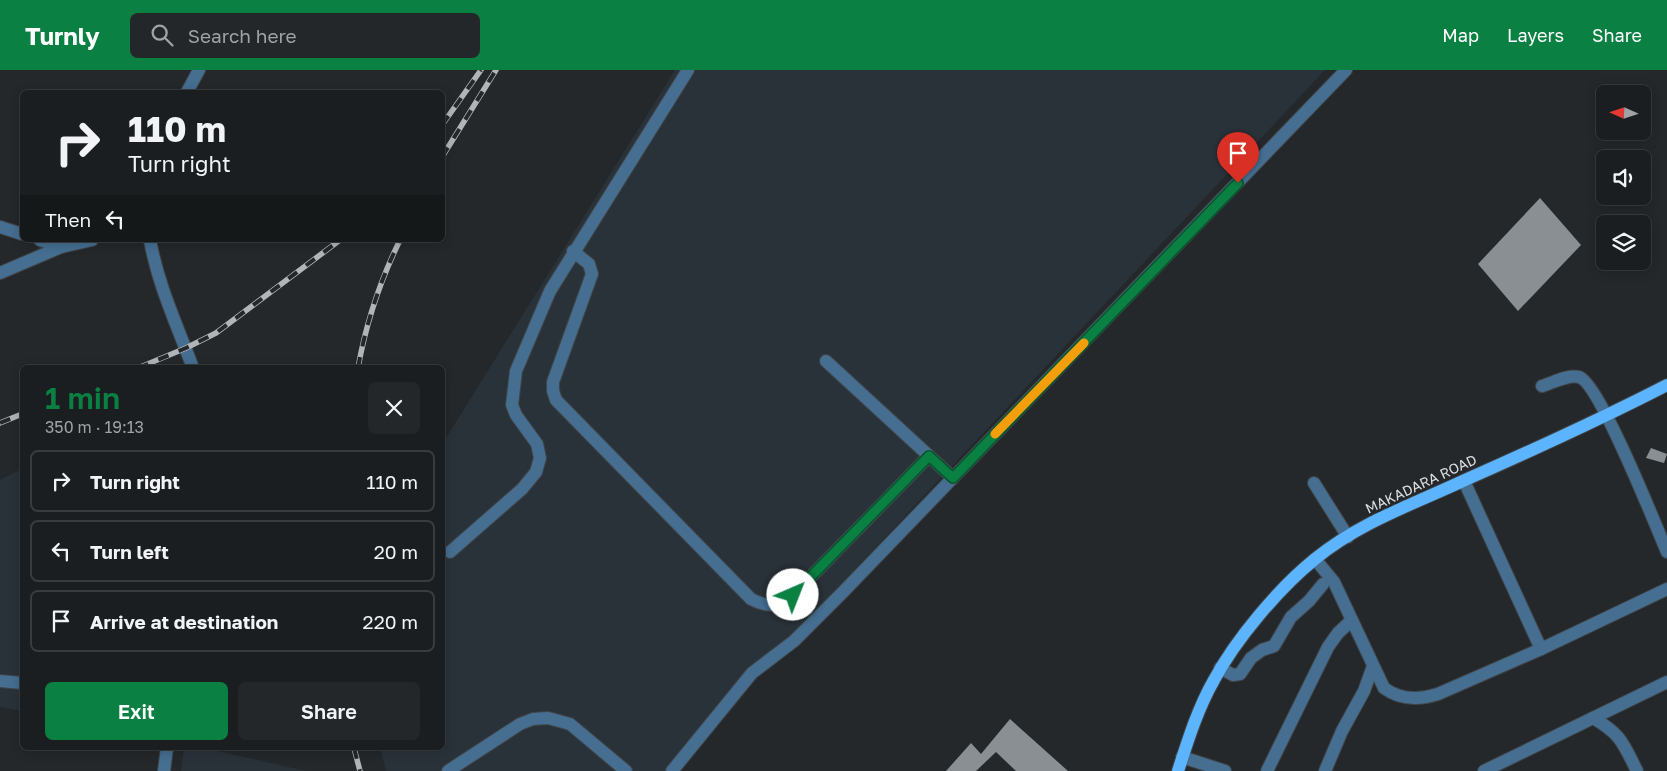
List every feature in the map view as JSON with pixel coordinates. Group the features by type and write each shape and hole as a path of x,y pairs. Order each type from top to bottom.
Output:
{"main road":[{"name":"MAKADARA ROAD","path":"1178,771 1204,700 1220,668 1274,599 1315,559 1370,523 1407,504 1464,481 1607,416 1667,385"}],"street":[{"path":"188,90 199,70"},
{"path":"450,552 522,489 536,472 540,458 537,444 516,415 512,405 516,371 550,291 573,251 688,70"},
{"path":"672,771 752,674 810,625 1346,70"},
{"path":"0,227 20,233"},
{"path":"46,242 61,247"},
{"path":"0,273 61,247 83,242"},
{"path":"150,242 165,298 192,365"},
{"path":"573,251 589,264 592,274 553,382 556,400 751,599 760,604 770,606 782,604 929,456"},
{"path":"826,361 953,478"},
{"path":"1542,386 1573,376 1586,381 1607,416 1667,552"},
{"path":"1464,481 1541,649"},
{"path":"1314,483 1348,537"},
{"path":"1315,559 1334,582 1384,688 1391,693 1404,697 1421,698 1438,694 1541,649 1667,590"},
{"path":"1220,668 1233,675 1240,674 1252,658 1262,650 1274,646 1291,617 1309,601 1323,584"},
{"path":"1266,771 1328,648 1338,633 1352,620"},
{"path":"1325,771 1342,730 1364,690 1373,666"},
{"path":"0,681 20,683"},
{"path":"1484,771 1593,718 1665,687"},
{"path":"448,771 520,724 533,719 548,718 570,724 626,771"},
{"path":"1593,718 1611,728 1621,739 1637,771"},
{"path":"164,771 167,750"},
{"path":"1182,757 1225,771"}],"shaded area":[{"path":"675,70 1325,70 665,771 386,771 381,750 445,750 445,440"},
{"path":"20,470 20,711 0,707 0,480"},
{"path":"184,750 213,750 306,771 181,771"}],"building":[{"path":"1540,198 1581,245 1518,311 1478,264"},
{"path":"1651,448 1667,454 1664,463 1646,458"},
{"path":"1010,719 1068,771 1016,771 996,752 976,771 946,771 971,743 981,754"}],"railway":[{"path":"445,121 481,70"},
{"path":"445,152 496,70"},
{"path":"145,365 216,333 337,242"},
{"path":"359,365 374,302 399,242"},
{"path":"0,423 20,415"},
{"path":"355,750 360,771"}],"slow traffic":[{"path":"995,434 1084,343"}],"route":[{"path":"793,595 929,456 953,478 1238,183"}]}
